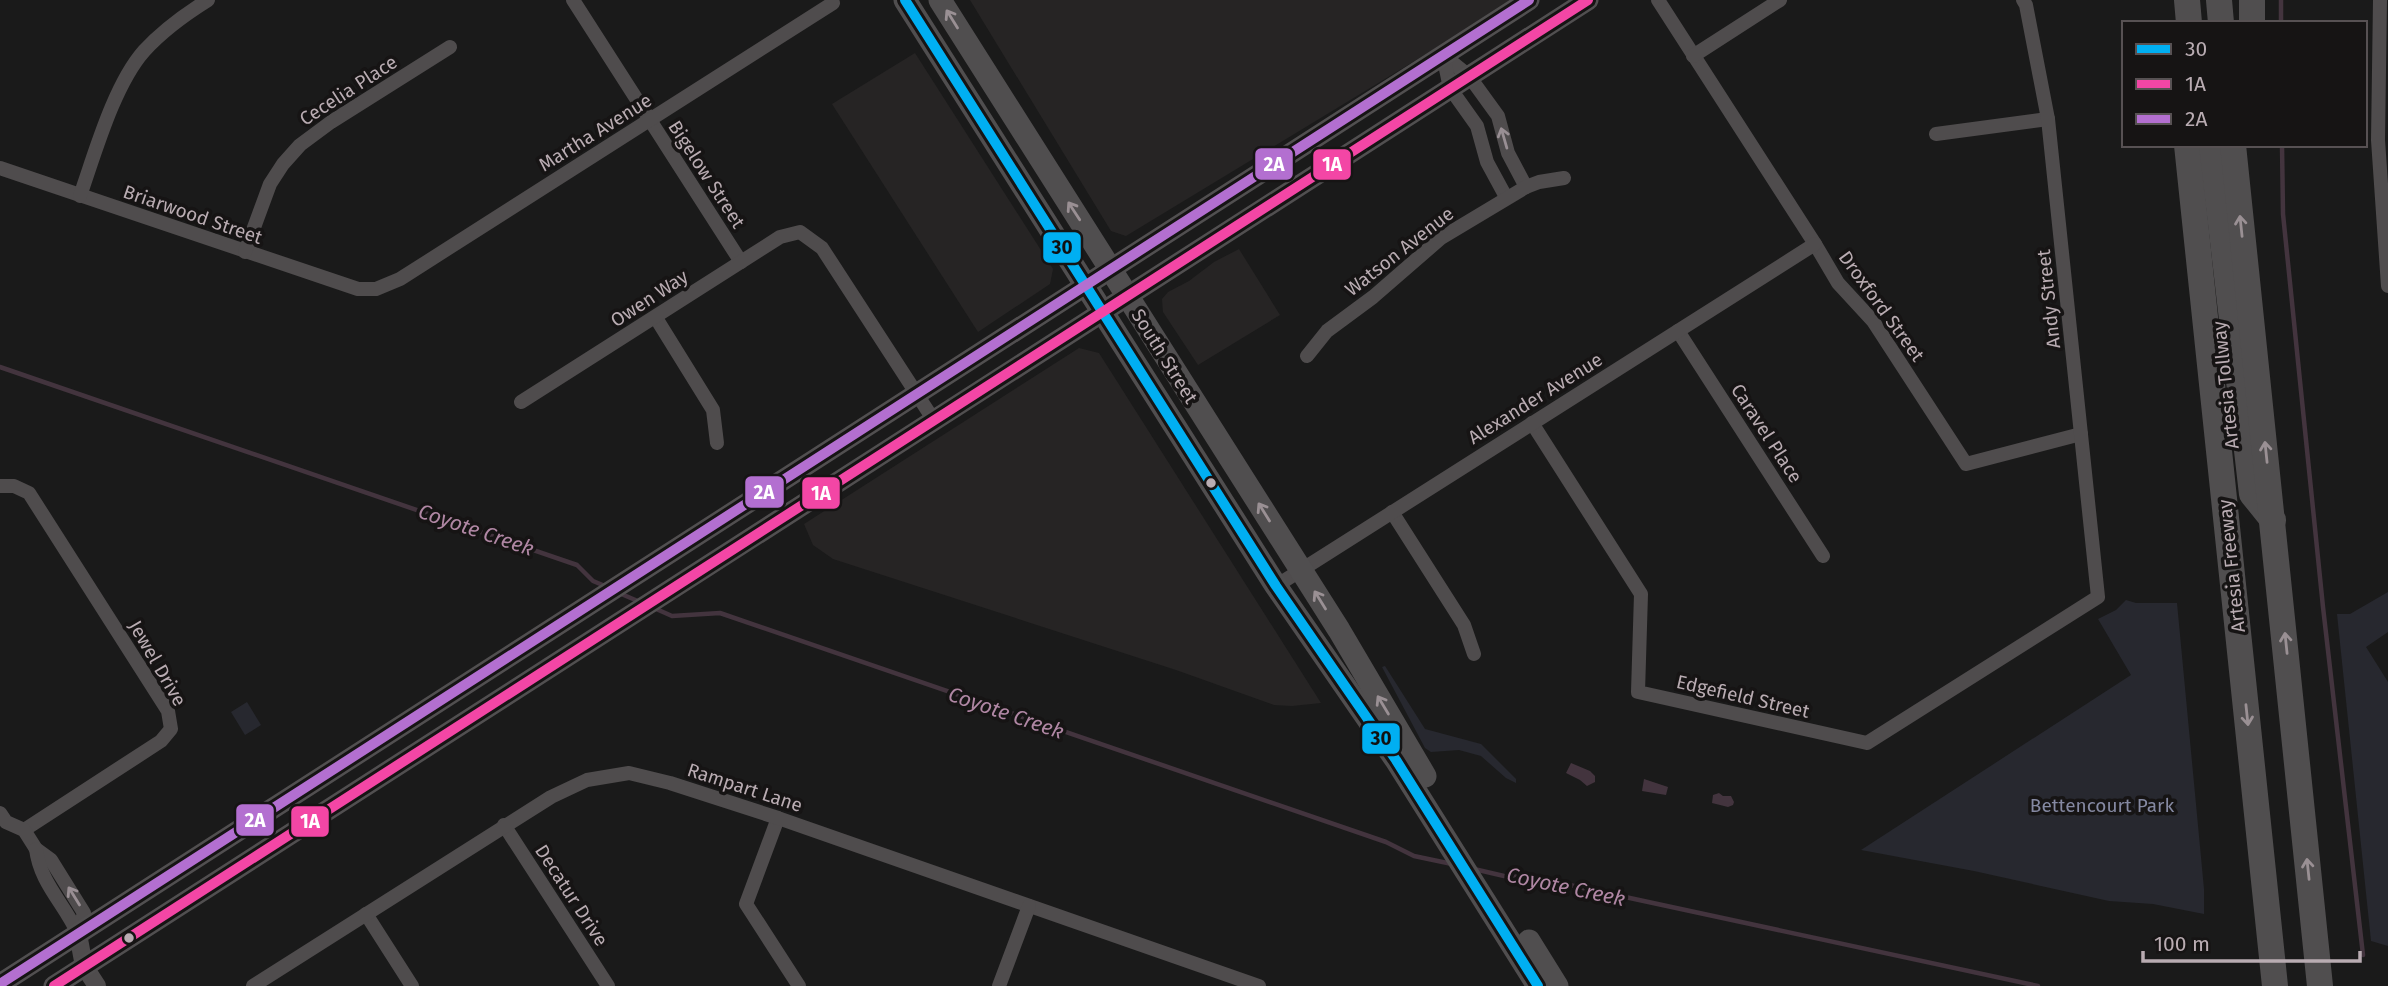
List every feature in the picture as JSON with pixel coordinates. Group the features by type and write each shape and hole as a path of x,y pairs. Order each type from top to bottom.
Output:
{"highway":[{"path":"2172,0 2174,21"},
{"path":"2187,0 2189,21"},
{"path":"2199,0 2200,21"},
{"path":"2219,0 2221,21"},
{"path":"2252,0 2252,21"},
{"name":"Artesia Freeway","path":"2187,147 2275,986"},
{"name":"Artesia Tollway","path":"2201,147 2247,600 2237,622"},
{"name":"Artesia Tollway","path":"2212,147 2252,494 2273,520"},
{"path":"2233,147 2320,986"},
{"path":"2237,186 2245,147"}],"main road":[{"name":"South Street","path":"905,0 1276,586 1407,762"},
{"name":"South Street","path":"940,0 1301,570 1407,762"},
{"path":"0,984 1529,0"},
{"path":"54,986 1588,0"},
{"path":"1407,762 1529,955 1557,986"},
{"path":"1529,955 1538,986"}],"street":[{"path":"79,196 114,101 142,53 174,21 208,0"},
{"name":"Bigelow Street","path":"573,0 741,262"},
{"name":"Droxford Street","path":"1658,0 1838,283 1873,321 1966,464 2081,434"},
{"path":"1693,56 1780,0"},
{"name":"Andy Street","path":"2023,0 2048,119 2098,597"},
{"path":"2380,0 2388,286"},
{"name":"Martha Avenue","path":"376,289 400,279 834,3"},
{"name":"Cecelia Place","path":"245,252 270,184 300,145 325,126 450,47"},
{"path":"1443,55 1469,76 1498,116 1508,153 1526,187"},
{"path":"1443,55 1450,88 1477,126 1487,162 1506,197"},
{"path":"1936,134 2048,119"},
{"name":"Briarwood Street","path":"0,168 358,289 376,289"},
{"name":"Watson Avenue","path":"1307,356 1327,331 1373,297 1441,238 1526,187 1539,181 1564,178"},
{"name":"Owen Way","path":"521,402 780,237 800,232 822,248 917,394"},
{"name":"Alexander Avenue","path":"1276,586 1815,244"},
{"path":"656,318 713,410 717,443"},
{"name":"Caravel Place","path":"1678,331 1823,556"},
{"path":"917,394 933,419"},
{"name":"Edgefield Street","path":"1532,423 1641,594 1639,692 1867,743 2098,597"},
{"name":"Jewel Drive","path":"0,486 14,486 29,493 168,711 171,729 161,741 24,830"},
{"path":"1392,512 1464,625 1474,654"},
{"name":"Rampart Lane","path":"253,986 551,797 587,780 629,773 670,783 778,818 1259,986"},
{"path":"0,813 6,822 24,830 36,849 51,860 84,913 78,934 84,966 97,986"},
{"path":"778,818 746,904 799,986"},
{"name":"Decatur Drive","path":"505,825 608,986"},
{"path":"999,986 1029,906"},
{"path":"366,914 412,986"}],"shaded area":[{"path":"970,0 1515,0 1126,236 1111,231"},
{"path":"915,53 1053,269 1050,284 978,332 832,104"},
{"path":"1239,249 1280,315 1198,365 1163,312 1162,299 1168,292 1189,281 1214,262"},
{"path":"1079,348 1099,353 1321,703 1274,705 1176,670 833,559 813,545 804,524"},
{"path":"1571,763 1590,771 1595,776 1595,782 1587,786 1566,773"},
{"path":"1644,779 1668,787 1666,795 1642,791"},
{"path":"1719,793 1731,796 1733,805 1728,807 1712,803 1713,795"}],"green space":[{"path":"2388,592 2388,632 2366,647 2388,682 2388,946 2371,941 2337,614 2350,614"},
{"name":"Bettencourt Park","path":"2126,600 2136,603 2177,603 2204,889 2204,914 2153,904 2109,901 1974,871 1861,850 2131,675 2098,619 2116,610"},
{"path":"1385,666 1425,729 1481,744 1516,779 1516,783 1506,778 1481,756 1459,750 1431,752 1425,748 1382,667"},
{"path":"247,702 261,725 245,735 231,712"}],"waterway":[{"path":"2281,0 2281,21"},
{"path":"2282,147 2283,214 2323,607 2363,955"},
{"name":"Coyote Creek","path":"0,367 577,565 593,581 605,586"},
{"name":"Coyote Creek","path":"619,593 640,602"},
{"name":"Coyote Creek","path":"654,608 672,616 720,613 1386,842 1414,856 1452,864"},
{"name":"Coyote Creek","path":"1474,869 1504,876 1537,878 2038,986"}],"transit line":[{"name":"30","path":"905,0 1276,586 1396,760 1538,986"},
{"name":"2A","path":"0,984 1529,0"},
{"name":"1A","path":"54,986 1588,0"}]}
